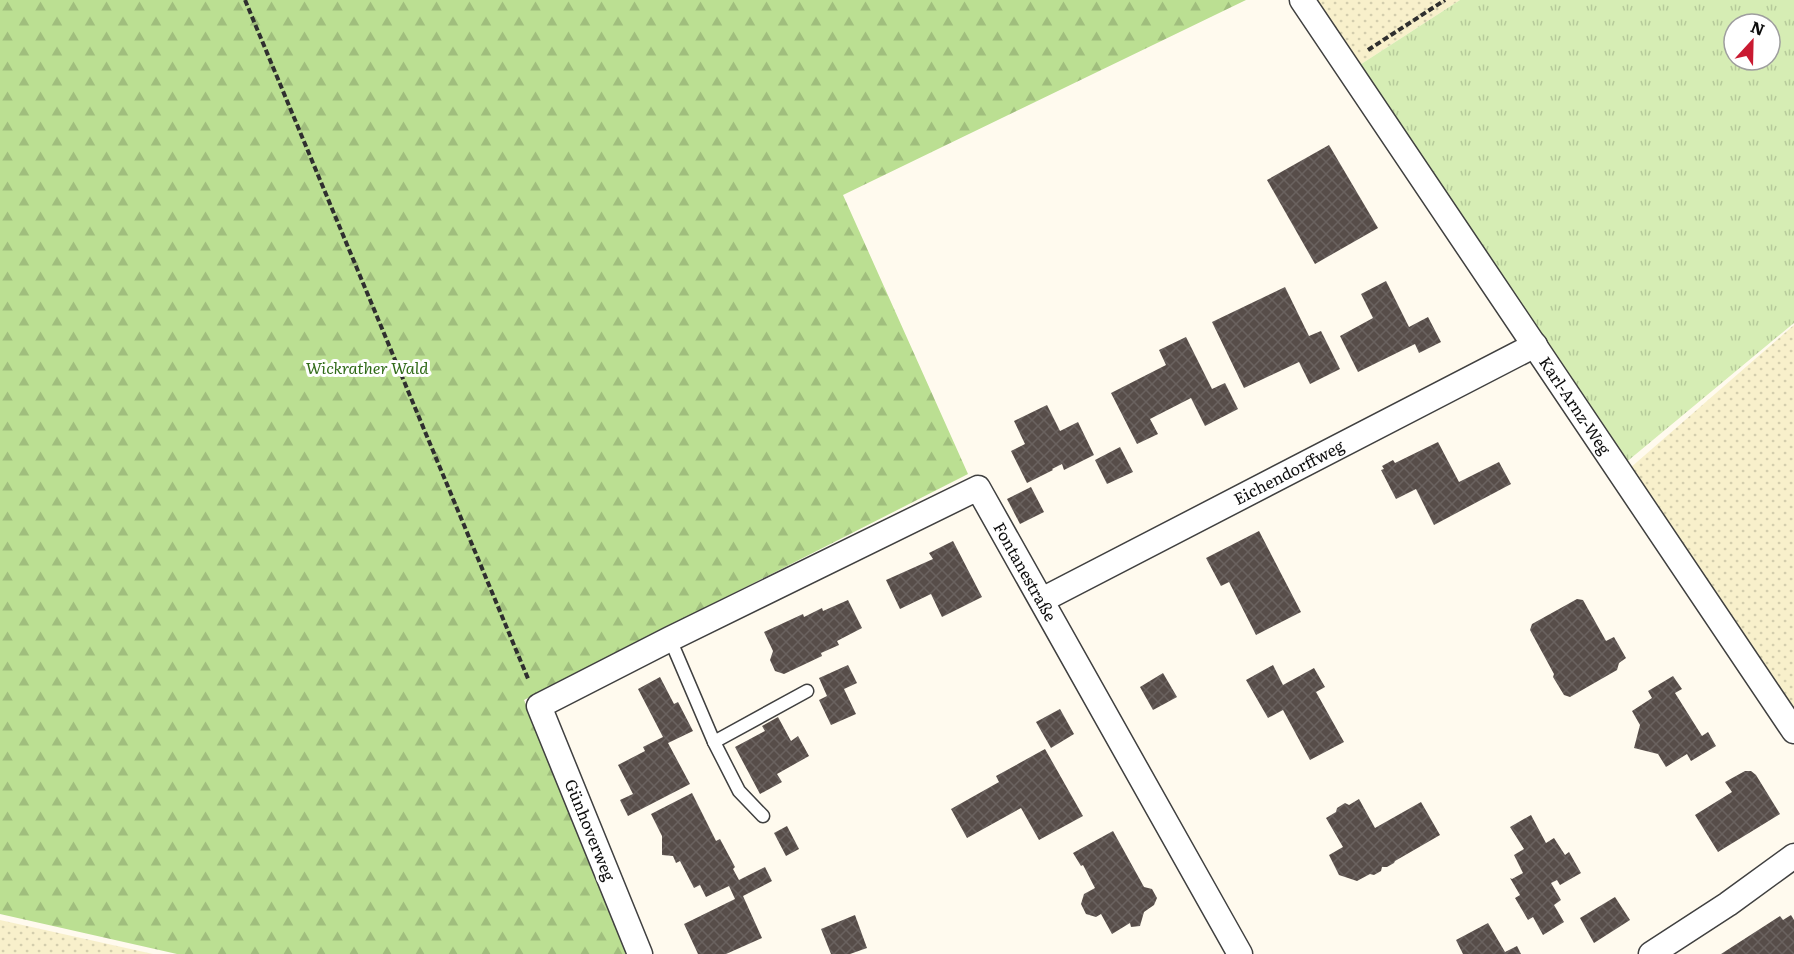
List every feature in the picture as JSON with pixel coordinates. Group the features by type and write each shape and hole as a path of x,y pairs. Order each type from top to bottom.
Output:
{"street":[{"name":"Karl-Arnz-Weg","path":"1302,0 1794,731"},
{"name":"Eichendorffweg","path":"1042,600 1535,345"},
{"name":"Fontanestraße","path":"539,706 978,488 1240,954"},
{"name":"Günhoverweg","path":"539,706 640,954"},
{"path":"1651,954 1728,904 1794,856"}],"lane":[{"path":"670,639 714,742 739,791 764,816"},
{"path":"714,742 807,692"}],"path":[{"path":"245,0 539,706"},
{"path":"1350,72 1445,0"}],"shaded area":[{"path":"1305,0 1460,0 1352,70"},
{"path":"1794,325 1794,710 1629,469"},
{"path":"0,920 153,954 0,954"}],"green space":[{"name":"Wickrather Wald","path":"0,0 1246,0 843,195 968,474 524,700 628,954 177,954 0,914"},
{"path":"1460,0 1794,0 1794,323 1624,464 1352,70"}],"building":[{"path":"1329,145 1378,228 1315,264 1267,180"},
{"path":"1386,281 1409,327 1428,317 1441,342 1419,353 1415,344 1358,372 1340,336 1373,318 1361,294"},
{"path":"1285,287 1309,336 1321,331 1340,369 1310,384 1299,362 1244,388 1212,322"},
{"path":"1186,337 1212,389 1225,383 1238,409 1205,426 1191,398 1150,419 1158,434 1137,444 1111,393 1166,365 1159,350"},
{"path":"1047,405 1060,431 1078,422 1094,455 1064,470 1062,464 1027,483 1011,451 1025,444 1014,421"},
{"path":"1438,442 1459,482 1499,462 1511,484 1434,525 1416,489 1396,499 1381,470 1384,469 1382,466 1393,460 1395,463"},
{"path":"1120,447 1133,472 1107,484 1095,460"},
{"path":"1031,487 1044,512 1020,524 1007,499"},
{"path":"1259,531 1301,612 1256,635 1229,582 1221,586 1206,558"},
{"path":"953,541 982,597 942,617 931,594 900,609 886,580 933,559 929,553"},
{"path":"1577,599 1583,600 1606,641 1614,637 1626,658 1619,663 1617,670 1570,697 1564,695 1553,677 1554,674 1530,630 1532,624"},
{"path":"848,600 862,628 837,641 839,645 821,653 822,656 784,674 775,671 770,660 773,651 764,632 803,614 804,617 822,608 823,611"},
{"path":"848,665 857,683 844,689 856,714 831,725 819,700 827,696 819,678"},
{"path":"1273,665 1283,685 1314,668 1325,687 1316,692 1344,742 1310,760 1283,710 1268,718 1246,680"},
{"path":"1163,673 1177,697 1153,710 1140,687"},
{"path":"1673,676 1682,689 1675,693 1702,736 1708,732 1716,746 1691,761 1687,754 1666,767 1658,754 1634,748 1640,725 1632,711 1652,698 1648,691"},
{"path":"660,677 674,704 678,702 693,731 668,743 690,784 628,816 620,800 633,794 618,765 645,751 643,747 663,737 638,689"},
{"path":"1060,709 1074,734 1051,748 1036,722"},
{"path":"778,717 791,741 798,736 809,756 777,774 782,782 760,794 735,747 765,731 762,726"},
{"path":"1045,749 1083,816 1039,840 1021,808 967,838 951,809 999,782 996,776"},
{"path":"1745,771 1751,771 1756,775 1780,814 1718,852 1695,815 1732,792 1725,782"},
{"path":"692,793 716,841 720,839 735,867 733,869 739,880 765,867 772,881 743,896 762,938 726,954 698,954 684,924 735,899 729,886 706,897 700,885 694,888 680,861 676,863 673,856 662,855 662,836 651,814"},
{"path":"1359,799 1375,828 1421,802 1440,835 1387,867 1382,867 1381,871 1374,875 1370,874 1357,881 1339,875 1329,855 1343,847 1326,818 1345,803 1349,805"},
{"path":"1531,815 1546,843 1554,838 1565,855 1569,852 1581,873 1560,885 1557,880 1551,883 1561,900 1554,905 1564,922 1543,935 1533,917 1528,920 1515,898 1520,895 1510,878 1523,873 1514,855 1524,849 1510,827"},
{"path":"787,826 799,849 786,856 774,833"},
{"path":"1113,831 1144,887 1152,889 1157,898 1154,905 1144,912 1140,926 1131,927 1130,923 1112,934 1101,914 1096,917 1086,914 1081,904 1084,894 1095,888 1083,865 1081,866 1073,853"},
{"path":"1615,897 1630,920 1594,943 1580,918"},
{"path":"855,915 867,948 850,954 831,954 821,929"},
{"path":"1791,915 1794,920 1794,954 1721,954 1780,916 1783,920"},
{"path":"1488,923 1505,952 1517,946 1521,954 1463,954 1456,940"}]}
